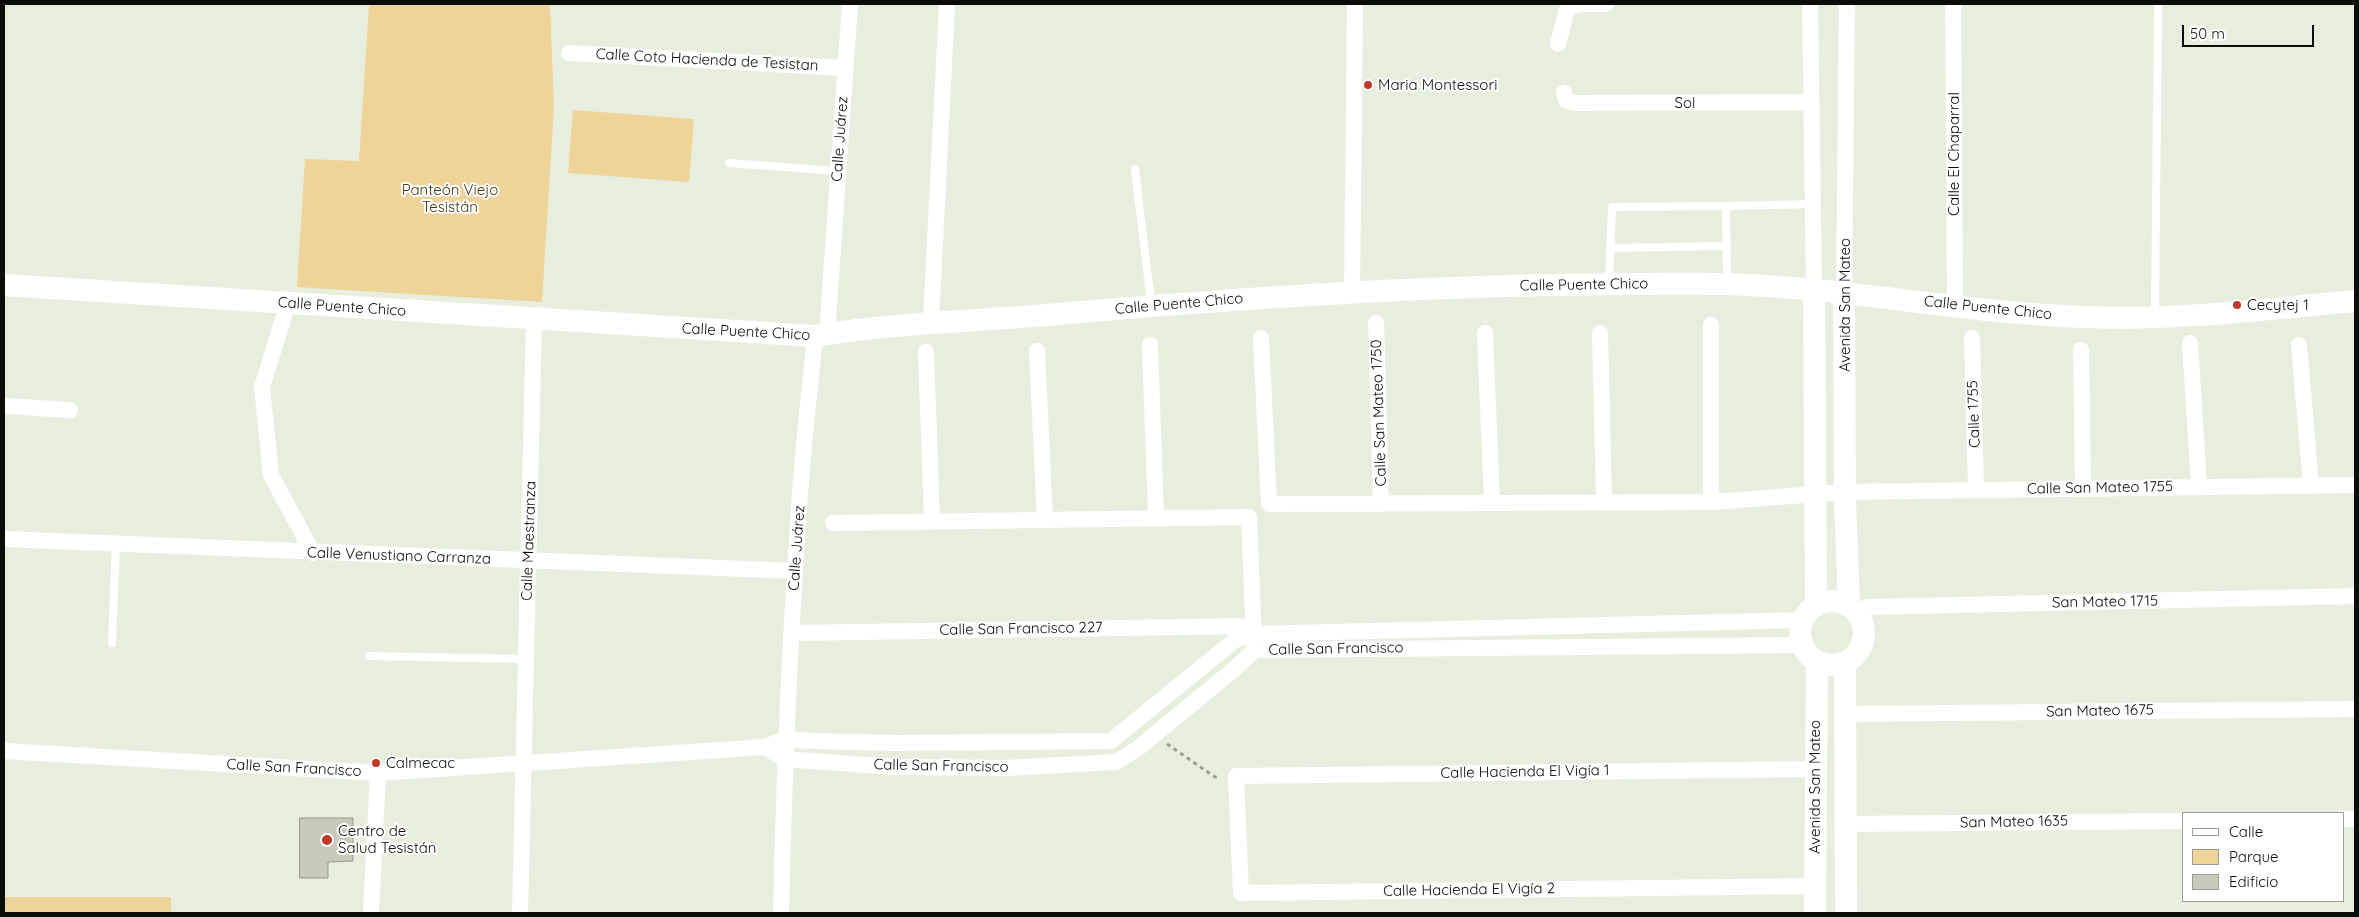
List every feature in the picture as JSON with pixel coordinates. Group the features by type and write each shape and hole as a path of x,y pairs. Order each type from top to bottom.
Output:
{"main road":[{"name":"Calle Puente Chico","path":"4,285 534,319 821,335 931,322 1044,316 1151,306 1352,292 1608,284 1728,284 1814,289 2085,317 2195,315 2355,301"},
{"name":"Avenida San Mateo","path":"1814,289 1815,494 1809,613 1800,633 1809,653 1815,769 1815,913"},
{"name":"Avenida San Mateo","path":"1844,292 1845,492 1852,609 1862,622 1864,634 1862,646 1855,656 1845,663 1846,913"},
{"path":"1814,464 1845,465"},
{"path":"1809,613 1832,602 1852,609"},
{"path":"1809,653 1830,665 1845,663"},
{"path":"1815,812 1846,819"}],"street":[{"name":"Calle Juárez","path":"780,913 784,759 795,571 838,171 850,4"},
{"path":"931,322 947,4"},
{"path":"1352,292 1355,4"},
{"path":"1558,44 1567,9 1578,4 1606,4"},
{"name":"Avenida San Mateo","path":"1810,4 1814,289"},
{"name":"Avenida San Mateo","path":"1844,292 1847,4"},
{"name":"Calle El Chaparral","path":"1953,4 1955,305"},
{"name":"Calle Coto Hacienda de Tesistan","path":"569,52 845,68"},
{"name":"Sol","path":"1564,93 1566,100 1574,104 1811,102"},
{"path":"288,303 262,387 271,475 313,553"},
{"name":"Calle Maestranza","path":"520,913 534,319"},
{"name":"Calle San Mateo 1750","path":"1376,323 1381,504"},
{"path":"1711,324 1711,502"},
{"path":"1485,333 1492,503"},
{"path":"1600,333 1604,502"},
{"name":"Calle San Mateo 1750","path":"1260,338 1269,504 1711,502 1845,492"},
{"name":"Calle 1755","path":"1972,338 1976,490"},
{"path":"2190,343 2199,487"},
{"path":"1150,345 1156,518"},
{"path":"2299,345 2311,485"},
{"path":"2081,350 2083,488"},
{"path":"1037,351 1046,520"},
{"path":"926,352 932,521"},
{"path":"4,406 70,410"},
{"name":"Calle San Mateo 1755","path":"1845,492 2355,485"},
{"path":"833,523 1249,517 1253,636"},
{"name":"Calle Venustiano Carranza","path":"4,539 529,562 795,571"},
{"name":"San Mateo 1715","path":"1852,609 1868,607 2355,596"},
{"name":"Calle San Francisco","path":"4,751 378,773 764,747 785,739 895,743 1111,741 1235,640 1253,636 1809,613"},
{"name":"Calle San Francisco 227","path":"791,633 1253,636"},
{"name":"Calle San Francisco","path":"764,747 784,759 896,767 1006,768 1116,762 1126,757 1155,734 1253,636 1809,653"},
{"name":"San Mateo 1675","path":"1846,714 2355,709"},
{"path":"1111,741 1126,757"},
{"path":"1006,742 1006,768"},
{"path":"895,743 896,767"},
{"name":"Calle Hacienda El Vigía 1","path":"1236,776 1815,769"},
{"path":"370,913 378,773"},
{"name":"Calle Hacienda El Vigía 2","path":"1236,776 1241,893 1815,886"},
{"name":"San Mateo 1635","path":"1846,819 2182,821"}],"lane":[{"path":"2155,316 2158,4"},
{"path":"729,164 838,171"},
{"path":"1135,169 1151,306"},
{"path":"1608,284 1612,207 1813,204"},
{"path":"1726,206 1728,284"},
{"path":"1611,248 1727,246"},
{"path":"112,643 116,544"},
{"path":"369,656 525,659"}],"path":[{"path":"1155,734 1185,758 1215,777 1236,776"}],"green space":[{"name":"Panteón Viejo Tesistán","path":"369,4 550,4 554,107 542,302 297,287 305,159 359,161"},
{"path":"573,110 694,119 689,182 568,173"},
{"path":"4,897 171,897 171,913 4,913"}],"building":[{"name":"Centro de Salud Tesistán","path":"300,818 353,818 353,861 328,862 328,878 300,878"}],"place":[{"name":"Maria Montessori","path":"1368,85"},
{"name":"Cecytej 1","path":"2237,305"},
{"name":"Calmecac","path":"376,763"},
{"name":"Centro de Salud Tesistán","path":"327,840"}]}
